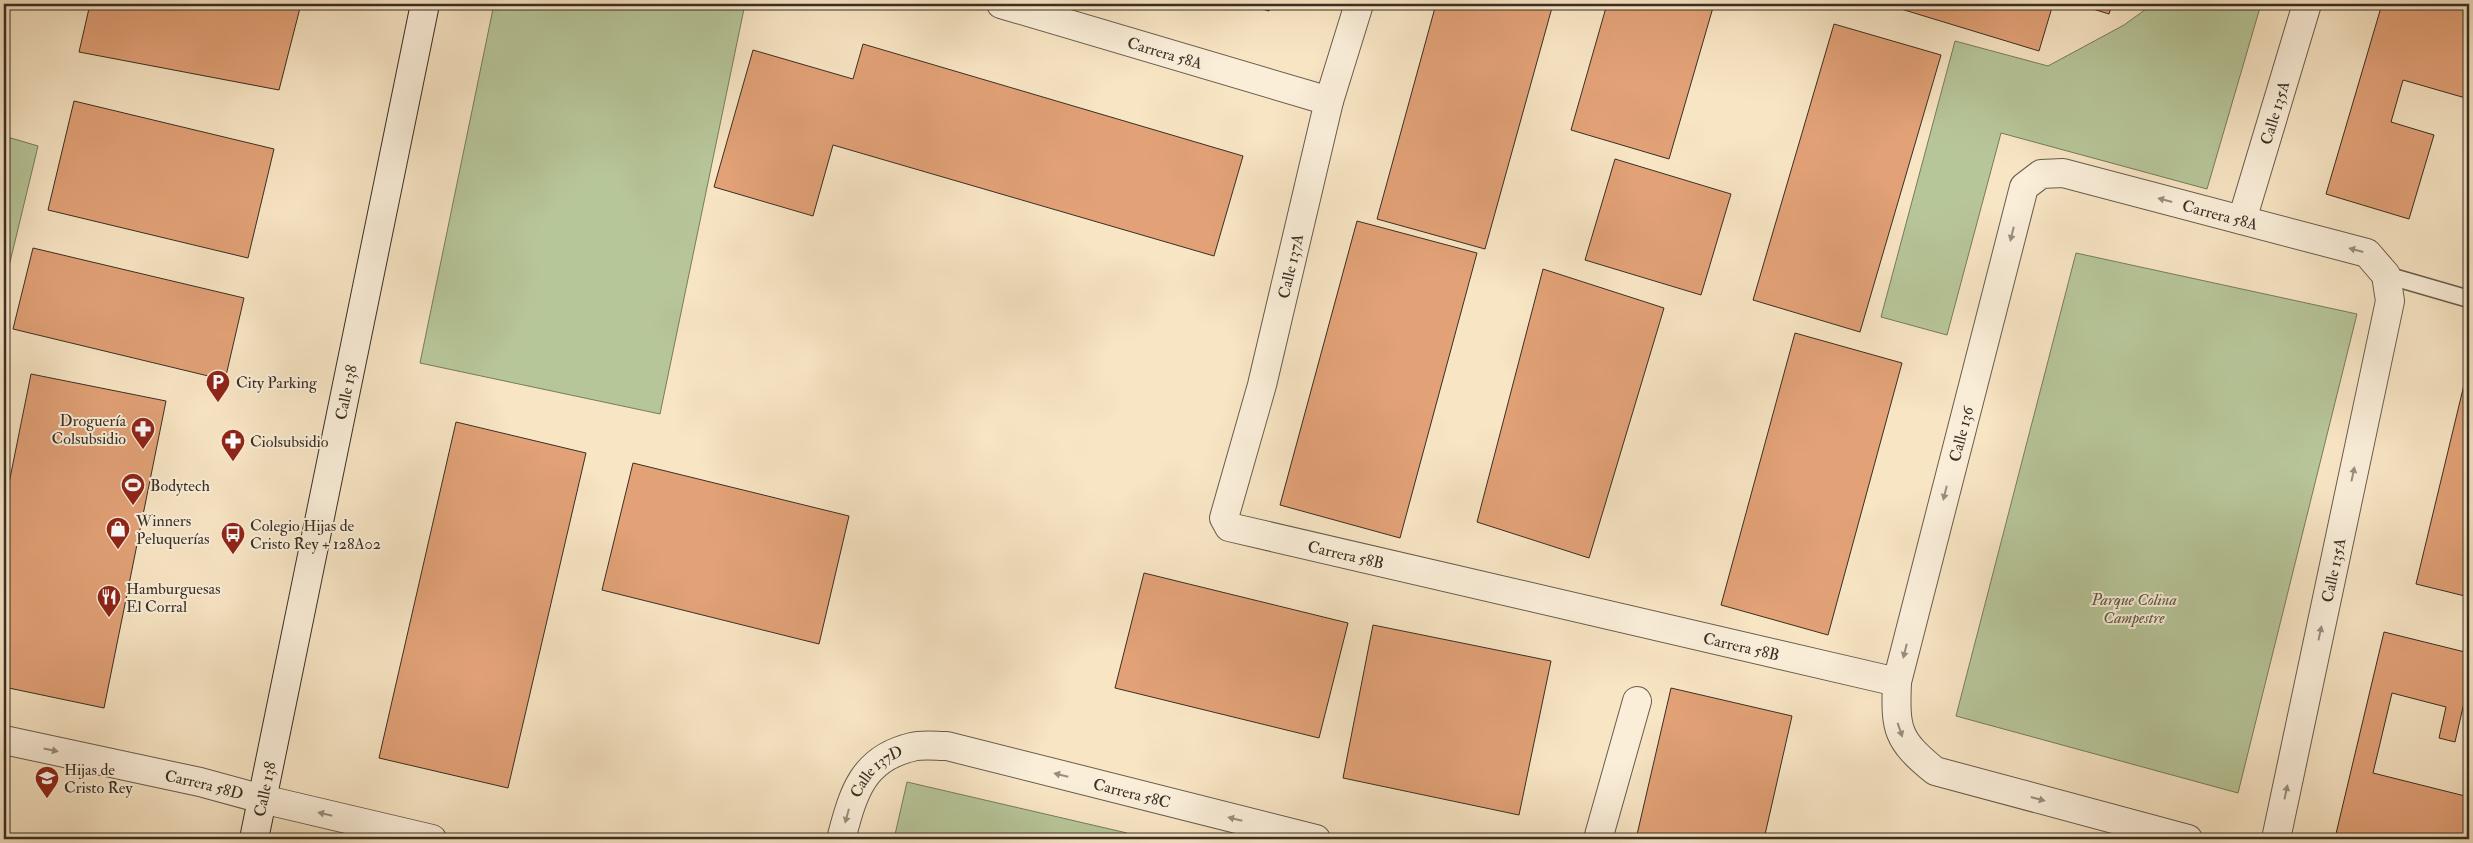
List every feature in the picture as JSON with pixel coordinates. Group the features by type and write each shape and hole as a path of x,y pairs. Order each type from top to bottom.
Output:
{"street":[{"name":"Calle 138","path":"254,839 425,4"},
{"name":"Carrera 58A","path":"1001,4 1329,101"},
{"name":"Calle 137A","path":"1229,527 1224,518 1262,385 1329,101 1359,4"},
{"name":"Calle 135A","path":"2242,220 2307,4"},
{"name":"Carrera 58A","path":"2024,187 2041,174 2063,173 2367,253 2388,288"},
{"name":"Calle 136","path":"1897,682 2024,187"},
{"name":"Calle 135A","path":"2276,839 2388,288"},
{"name":"Carrera 58B","path":"1229,527 1897,682"},
{"path":"1897,682 1895,717 1902,738 1917,756 1935,771 2188,839"},
{"path":"1598,839 1637,700"},
{"name":"Carrera 58D","path":"4,740 200,782 262,800 432,839"},
{"name":"Calle 137D","path":"841,839 850,807 865,773 885,758 912,746 947,746"},
{"name":"Carrera 58C","path":"947,746 1316,839"}],"lane":[{"path":"2388,288 2469,298"}],"green space":[{"path":"494,4 745,4 660,414 420,363"},
{"path":"2153,4 2261,4 2207,189 2001,133 1947,335 1881,317 1955,41 2048,66 2124,25"},
{"path":"4,136 38,146 4,287"},
{"name":"Parque Colina Campestre","path":"2076,253 2357,314 2238,793 1956,716"},
{"path":"907,782 1127,833 1125,839 894,839"}],"building":[{"path":"90,4 301,4 279,90 79,52"},
{"path":"1245,4 1271,4 1269,11"},
{"path":"1436,4 1553,4 1485,249 1377,219"},
{"path":"1607,4 1714,4 1669,159 1571,130"},
{"path":"1902,4 2053,4 2039,51 1901,9"},
{"path":"2077,4 2112,4 2109,14"},
{"path":"2382,4 2469,4 2469,99 2403,80 2391,122 2434,135 2409,219 2326,194"},
{"path":"1834,24 1941,55 1860,332 1753,300"},
{"path":"863,44 1243,156 1214,256 833,145 813,216 714,187 753,50 853,79"},
{"path":"74,101 274,149 248,258 48,210"},
{"path":"1615,159 1731,194 1701,295 1585,260"},
{"path":"1357,221 1477,253 1400,538 1280,505"},
{"path":"33,248 244,298 225,380 13,329"},
{"path":"1543,269 1664,308 1589,558 1477,522"},
{"path":"1795,333 1902,363 1828,635 1721,605"},
{"path":"2469,364 2469,488 2467,496 2469,497 2469,597 2416,584"},
{"path":"31,374 166,401 104,708 4,687 4,508"},
{"path":"456,422 586,453 508,788 379,758"},
{"path":"633,463 849,516 819,644 602,590"},
{"path":"1144,573 1348,623 1319,738 1115,688"},
{"path":"1373,625 1551,661 1519,815 1343,778"},
{"path":"2384,632 2469,653 2469,681 2455,742 2439,738 2446,707 2392,693 2373,773 2469,797 2469,839 2335,838"},
{"path":"1671,688 1792,716 1764,839 1636,839"}],"place":[{"name":"City Parking","path":"218,403"},
{"name":"Droguería Colsubsidio","path":"143,450"},
{"name":"Ciolsubsidio","path":"233,462"},
{"name":"Bodytech","path":"133,506"},
{"name":"Winners Peluquerías","path":"118,550"},
{"name":"Colegio Hijas de Cristo Rey + 128A02","path":"233,555"},
{"name":"Hamburguesas El Corral","path":"109,618"},
{"name":"Hijas de Cristo Rey","path":"47,799"}]}
